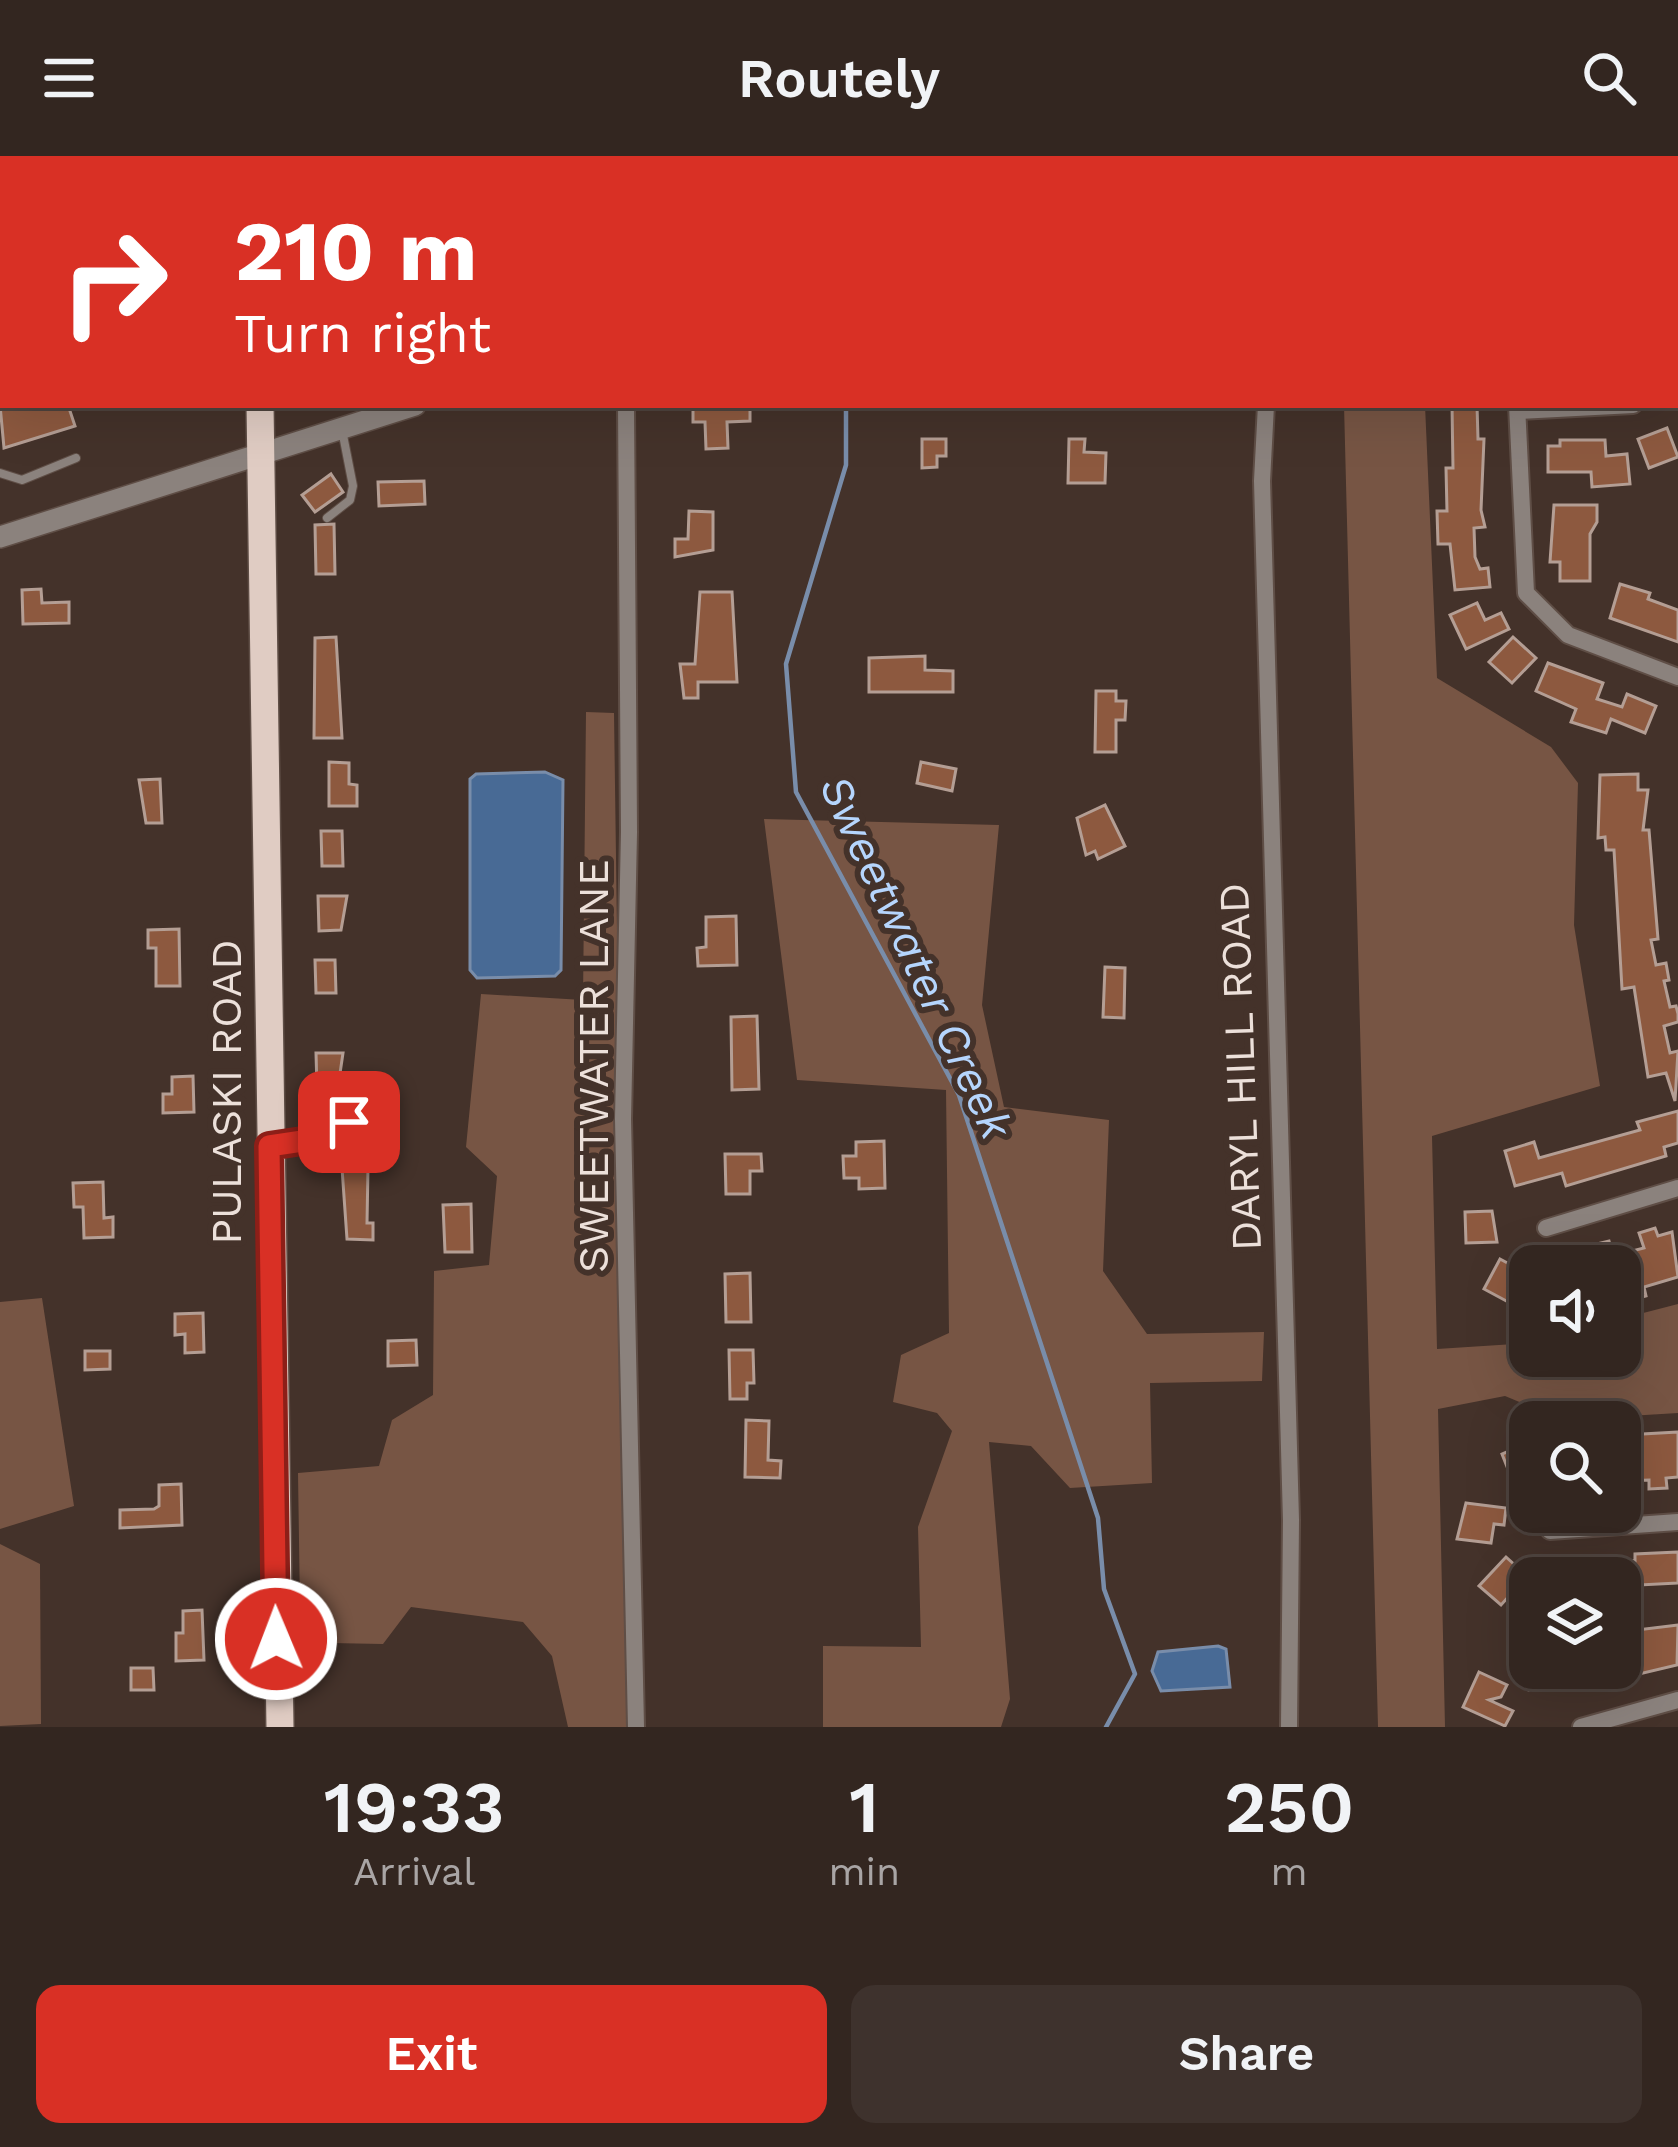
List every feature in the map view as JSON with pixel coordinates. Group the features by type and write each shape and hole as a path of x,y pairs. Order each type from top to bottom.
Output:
{"main road":[{"name":"PULASKI ROAD","path":"260,408 280,1727"}],"street":[{"path":"0,537 406,408"},
{"name":"SWEETWATER LANE","path":"626,408 628,832 623,1119 636,1727"},
{"name":"DARYL HILL ROAD","path":"1266,408 1262,481 1291,1520 1289,1727"},
{"path":"1518,408 1526,593 1568,635 1678,677"},
{"path":"1546,1228 1678,1188"},
{"path":"1641,1525 1678,1522"},
{"path":"1581,1727 1678,1700"}],"lane":[{"path":"327,518 350,500 353,486 342,429"},
{"path":"0,473 22,480 76,458"},
{"path":"269,1146 309,1140 349,1122"}],"shaded area":[{"path":"1344,408 1425,408 1437,678 1551,747 1578,783 1574,925 1600,1086 1432,1136 1437,1349 1509,1344 1509,1377 1641,1377 1641,1314 1678,1304 1678,1413 1641,1415 1641,1401 1517,1401 1505,1396 1438,1409 1445,1727 1378,1727"},
{"path":"586,712 614,713 628,1727 568,1727 552,1656 523,1622 411,1607 383,1644 330,1643 300,1608 298,1473 379,1466 392,1420 433,1395 434,1271 489,1265 497,1176 466,1147 481,994 583,1000"},
{"path":"764,819 999,825 982,1005 1004,1107 1109,1120 1103,1271 1147,1334 1264,1332 1262,1381 1150,1383 1152,1483 1070,1488 1031,1446 989,1442 1010,1699 1001,1727 823,1727 823,1646 921,1647 918,1527 952,1431 937,1413 893,1402 901,1355 949,1333 946,1090 797,1080"},
{"path":"42,1298 74,1506 0,1529 0,1302"},
{"path":"0,1544 40,1564 41,1724 0,1726"}],"water":[{"path":"545,772 563,780 561,970 555,976 477,978 470,970 470,779 476,774"},
{"path":"1226,1649 1230,1687 1161,1691 1152,1671 1158,1652"}],"building":[{"path":"0,408 69,408 75,426 4,448"},
{"path":"693,408 750,408 750,421 727,422 728,448 706,449 705,422 693,422"},
{"path":"1452,408 1477,408 1478,439 1484,439 1481,510 1485,527 1474,528 1475,557 1480,569 1488,568 1490,587 1455,590 1450,544 1438,544 1437,511 1447,511 1446,468 1453,468"},
{"path":"1667,428 1678,457 1649,468 1638,439"},
{"path":"922,439 946,439 946,456 937,456 937,467 922,468"},
{"path":"1069,439 1085,439 1084,452 1106,453 1105,483 1068,483"},
{"path":"1560,440 1605,440 1606,456 1627,454 1630,484 1592,487 1591,472 1548,472 1548,446 1560,446"},
{"path":"331,474 343,492 315,512 302,495"},
{"path":"424,481 425,504 379,506 378,482"},
{"path":"1554,505 1597,505 1597,522 1590,534 1590,581 1560,581 1560,562 1550,562"},
{"path":"689,511 713,512 713,550 675,557 675,539 688,539"},
{"path":"334,524 335,574 316,574 315,525"},
{"path":"1620,584 1650,593 1648,599 1678,610 1678,642 1610,618"},
{"path":"41,589 42,603 69,602 69,623 23,624 22,590"},
{"path":"700,592 732,592 737,682 698,682 698,698 684,698 680,664 695,664"},
{"path":"1477,603 1485,620 1501,613 1509,629 1466,649 1450,615"},
{"path":"336,637 342,738 314,738 315,638"},
{"path":"1513,637 1536,658 1512,683 1489,662"},
{"path":"925,656 925,670 953,671 953,692 869,692 869,658"},
{"path":"1548,663 1603,683 1597,699 1622,707 1627,694 1656,706 1645,733 1611,719 1606,733 1571,722 1576,709 1536,691"},
{"path":"1096,691 1116,691 1116,701 1126,701 1125,720 1116,720 1116,752 1095,752"},
{"path":"329,762 349,763 349,784 357,785 357,806 329,806"},
{"path":"921,762 956,769 952,791 917,783"},
{"path":"1638,774 1638,790 1648,790 1643,830 1649,830 1658,939 1651,940 1656,965 1666,963 1669,980 1664,981 1670,1007 1676,1006 1678,1014 1678,1022 1664,1026 1670,1053 1678,1051 1675,1101 1666,1073 1648,1077 1634,987 1622,989 1614,850 1606,850 1605,837 1598,838 1600,775"},
{"path":"160,779 162,823 146,823 139,780"},
{"path":"1105,805 1125,846 1098,859 1095,851 1086,855 1077,818"},
{"path":"321,831 342,831 343,866 322,866"},
{"path":"318,896 347,896 341,930 319,931"},
{"path":"736,916 737,965 698,966 697,948 706,947 706,917"},
{"path":"179,929 180,986 156,986 156,948 148,948 148,930"},
{"path":"315,960 335,960 336,993 316,993"},
{"path":"1105,967 1125,968 1124,1018 1103,1017"},
{"path":"757,1016 759,1089 732,1090 731,1017"},
{"path":"316,1053 343,1053 338,1087 317,1088"},
{"path":"193,1076 194,1112 163,1113 163,1094 172,1094 172,1077"},
{"path":"1678,1111 1678,1143 1664,1147 1666,1156 1566,1186 1562,1173 1515,1186 1505,1151 1534,1142 1539,1158 1640,1130 1637,1122"},
{"path":"884,1141 885,1188 859,1189 859,1178 844,1178 843,1156 856,1156 856,1142"},
{"path":"725,1154 761,1154 762,1171 750,1171 750,1194 726,1194"},
{"path":"368,1167 367,1223 373,1223 373,1240 347,1239 342,1168"},
{"path":"103,1182 104,1218 113,1217 113,1237 84,1238 83,1207 74,1207 73,1183"},
{"path":"471,1204 472,1252 445,1252 443,1205"},
{"path":"1492,1211 1497,1242 1466,1243 1465,1212"},
{"path":"1655,1228 1658,1236 1672,1232 1678,1277 1644,1287 1646,1296 1641,1297 1644,1248 1639,1233"},
{"path":"1500,1259 1509,1264 1509,1302 1484,1289"},
{"path":"750,1273 751,1322 726,1322 725,1274"},
{"path":"203,1313 204,1352 185,1353 185,1334 175,1335 175,1314"},
{"path":"416,1340 417,1365 388,1366 388,1341"},
{"path":"729,1350 753,1350 754,1383 747,1383 747,1399 730,1399"},
{"path":"85,1351 110,1351 110,1369 85,1370"},
{"path":"746,1420 769,1421 768,1460 781,1461 780,1478 745,1477"},
{"path":"1678,1432 1678,1477 1666,1478 1667,1488 1649,1489 1649,1480 1641,1480 1641,1434"},
{"path":"181,1484 182,1525 120,1528 120,1510 154,1509 159,1506 159,1485"},
{"path":"1466,1503 1506,1508 1504,1525 1494,1524 1491,1543 1457,1539"},
{"path":"1678,1552 1678,1583 1641,1585 1641,1557 1635,1554"},
{"path":"1506,1557 1509,1560 1509,1596 1501,1605 1479,1586"},
{"path":"202,1610 204,1660 176,1661 176,1633 183,1633 183,1611"},
{"path":"1678,1625 1677,1665 1641,1674 1641,1629"},
{"path":"131,1668 153,1668 154,1690 131,1690"},
{"path":"1479,1672 1507,1685 1501,1697 1489,1700 1513,1711 1505,1726 1463,1707"}],"waterway":[{"name":"Sweetwater Creek","path":"846,408 846,465 786,664 796,792 959,1095 1098,1518 1104,1589 1135,1674 1106,1727"}],"route":[{"path":"276,1639 269,1146 309,1140 349,1122"}]}
